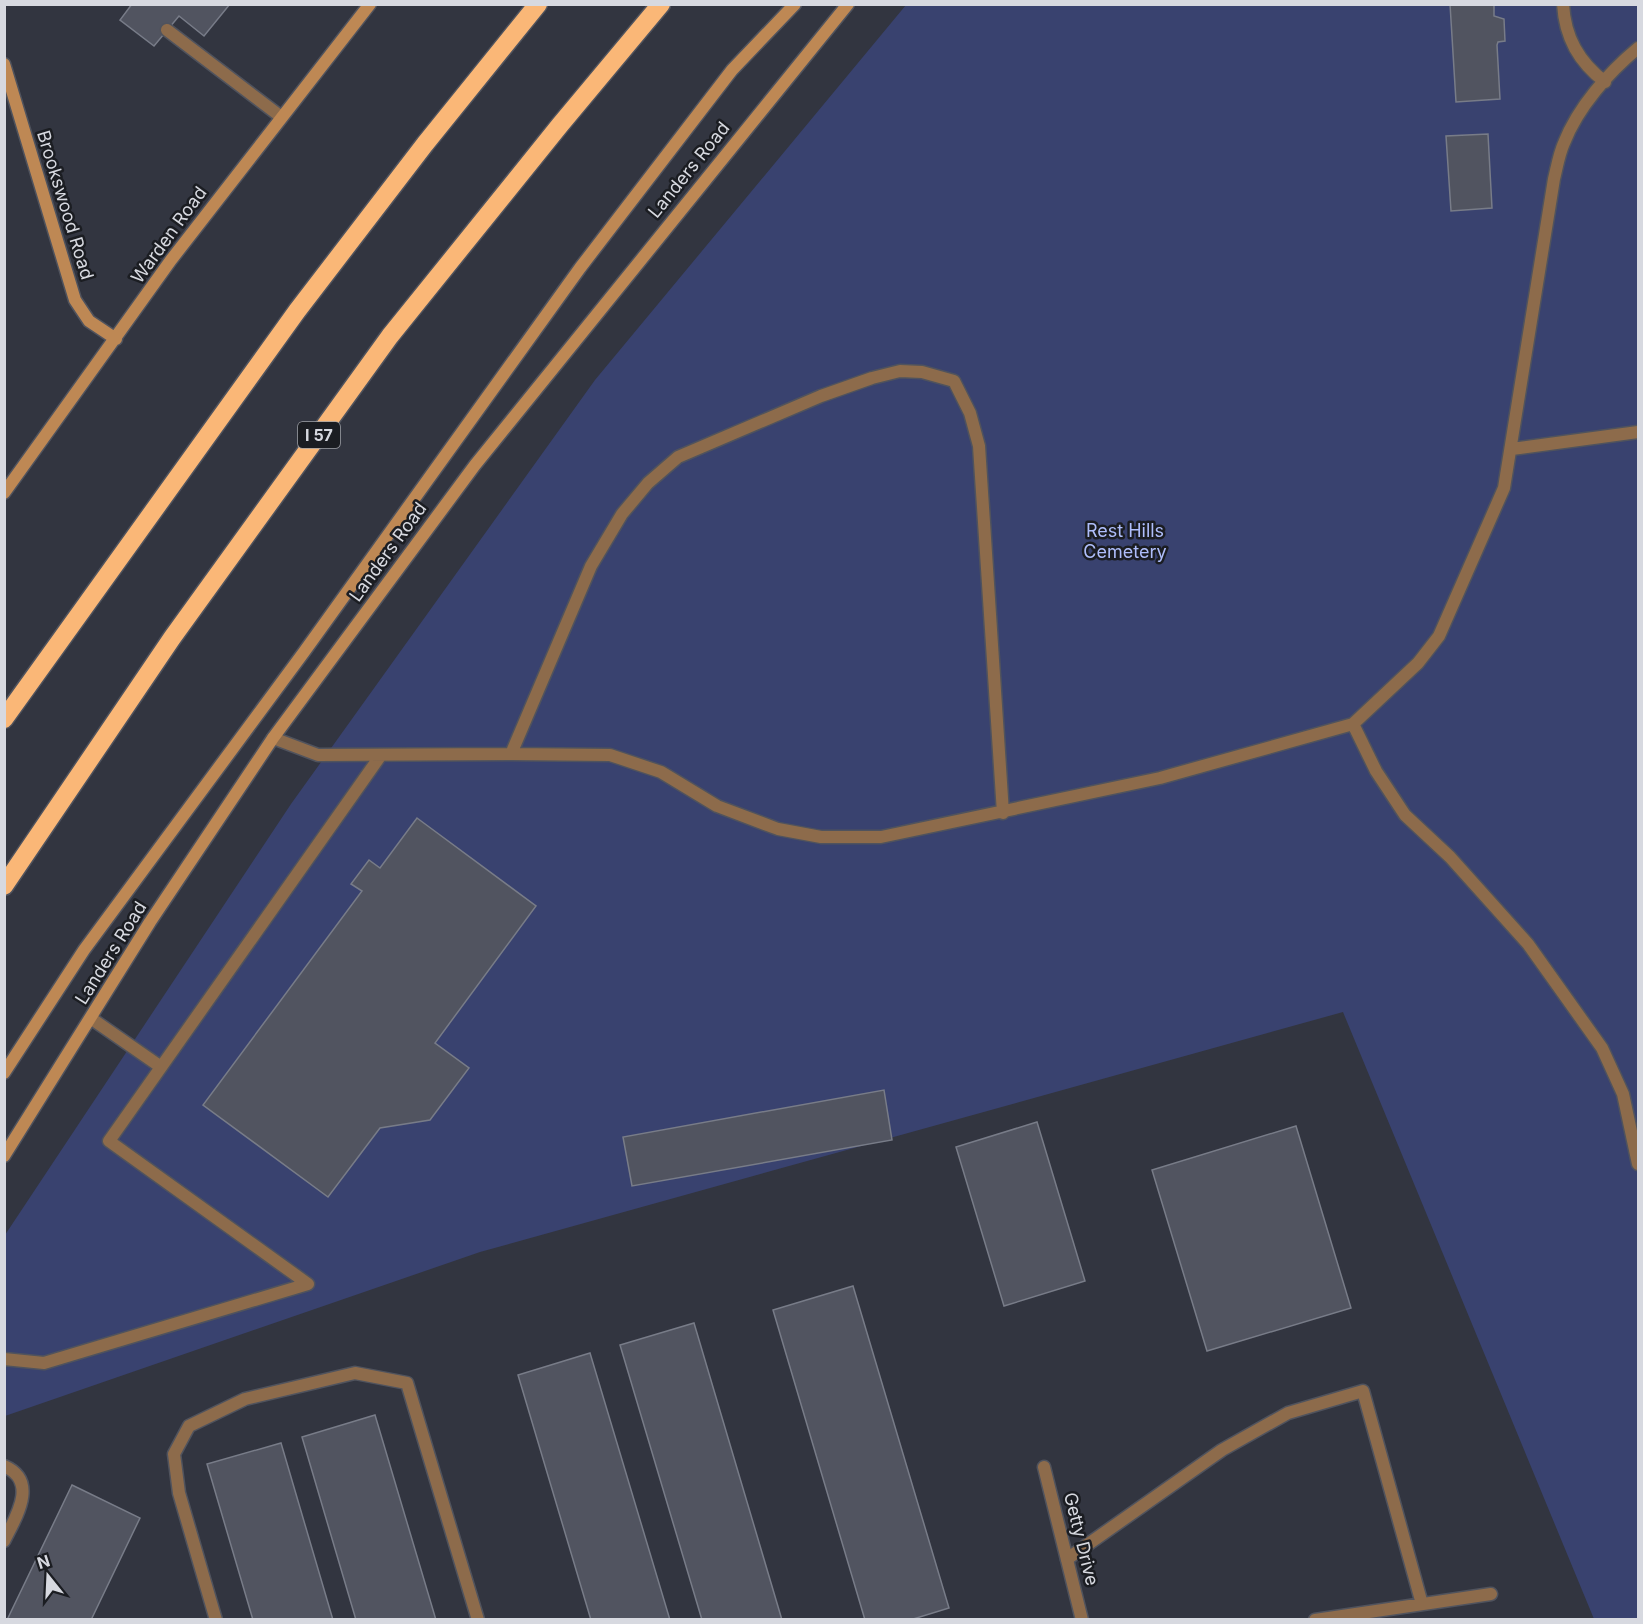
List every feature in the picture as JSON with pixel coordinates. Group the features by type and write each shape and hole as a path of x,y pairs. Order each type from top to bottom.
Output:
{"highway":[{"path":"4,719 84,604 297,311 425,144 538,4"},
{"name":"I 57","path":"4,886 172,638 390,336 661,4"}],"main road":[{"name":"Warden Road","path":"4,493 171,260 280,116 370,4"},
{"path":"4,1074 84,950 304,652 580,268 732,70 795,4"},
{"name":"Landers Road","path":"4,1156 92,1019 150,922 273,738 475,465 848,4"},
{"name":"Brookswood Road","path":"4,64 75,300 89,321 116,339"}],"street":[{"path":"1563,4 1564,24 1574,49 1591,71 1605,82"},
{"path":"167,30 280,116"},
{"path":"273,738 318,755 610,755 661,772 717,806 778,829 821,837 880,837 1003,813 1160,778 1353,724 1418,663 1439,636 1504,488 1554,179 1564,143 1581,110 1638,48"},
{"path":"511,754 591,566 622,514 648,483 678,456 821,396 900,370 922,372 954,381 970,413 979,446 1003,813"},
{"path":"1512,449 1638,432"},
{"path":"1353,724 1376,771 1406,814 1528,944 1602,1048 1623,1094 1638,1164"},
{"path":"4,1359 44,1363 308,1284 109,1141 381,755"},
{"path":"92,1019 161,1067"},
{"path":"216,1620 179,1493 174,1454 189,1426 245,1399 355,1373 406,1383 478,1620"},
{"path":"1067,1558 1222,1450 1288,1413 1363,1391 1422,1604"},
{"path":"4,1466 16,1471 23,1482 20,1507 4,1541"},
{"name":"Getty Drive","path":"1044,1467 1082,1620"},
{"path":"1315,1620 1491,1594"}],"green space":[{"name":"Rest Hills Cemetery","path":"906,5 1638,5 1638,1619 1594,1619 1343,1012 480,1252 5,1416 5,1235 291,804 595,380"}],"building":[{"path":"132,4 230,4 204,36 179,16 154,46 120,20"},
{"path":"1450,4 1494,4 1494,16 1504,19 1505,41 1498,42 1497,45 1500,99 1456,102"},
{"path":"1488,134 1492,208 1451,211 1446,136"},
{"path":"417,818 536,906 435,1043 469,1068 430,1120 380,1128 328,1197 203,1105 362,891 351,884 369,860 380,868"},
{"path":"884,1090 892,1140 632,1186 623,1137"},
{"path":"1037,1122 1085,1281 1004,1306 956,1147"},
{"path":"1296,1126 1351,1308 1207,1351 1152,1170"},
{"path":"853,1286 949,1608 910,1620 865,1620 773,1310"},
{"path":"694,1323 782,1620 702,1620 620,1345"},
{"path":"590,1353 670,1620 591,1620 518,1375"},
{"path":"375,1415 436,1620 356,1620 302,1437"},
{"path":"281,1443 333,1620 253,1620 207,1464"},
{"path":"72,1485 140,1518 91,1620 7,1620"}]}
